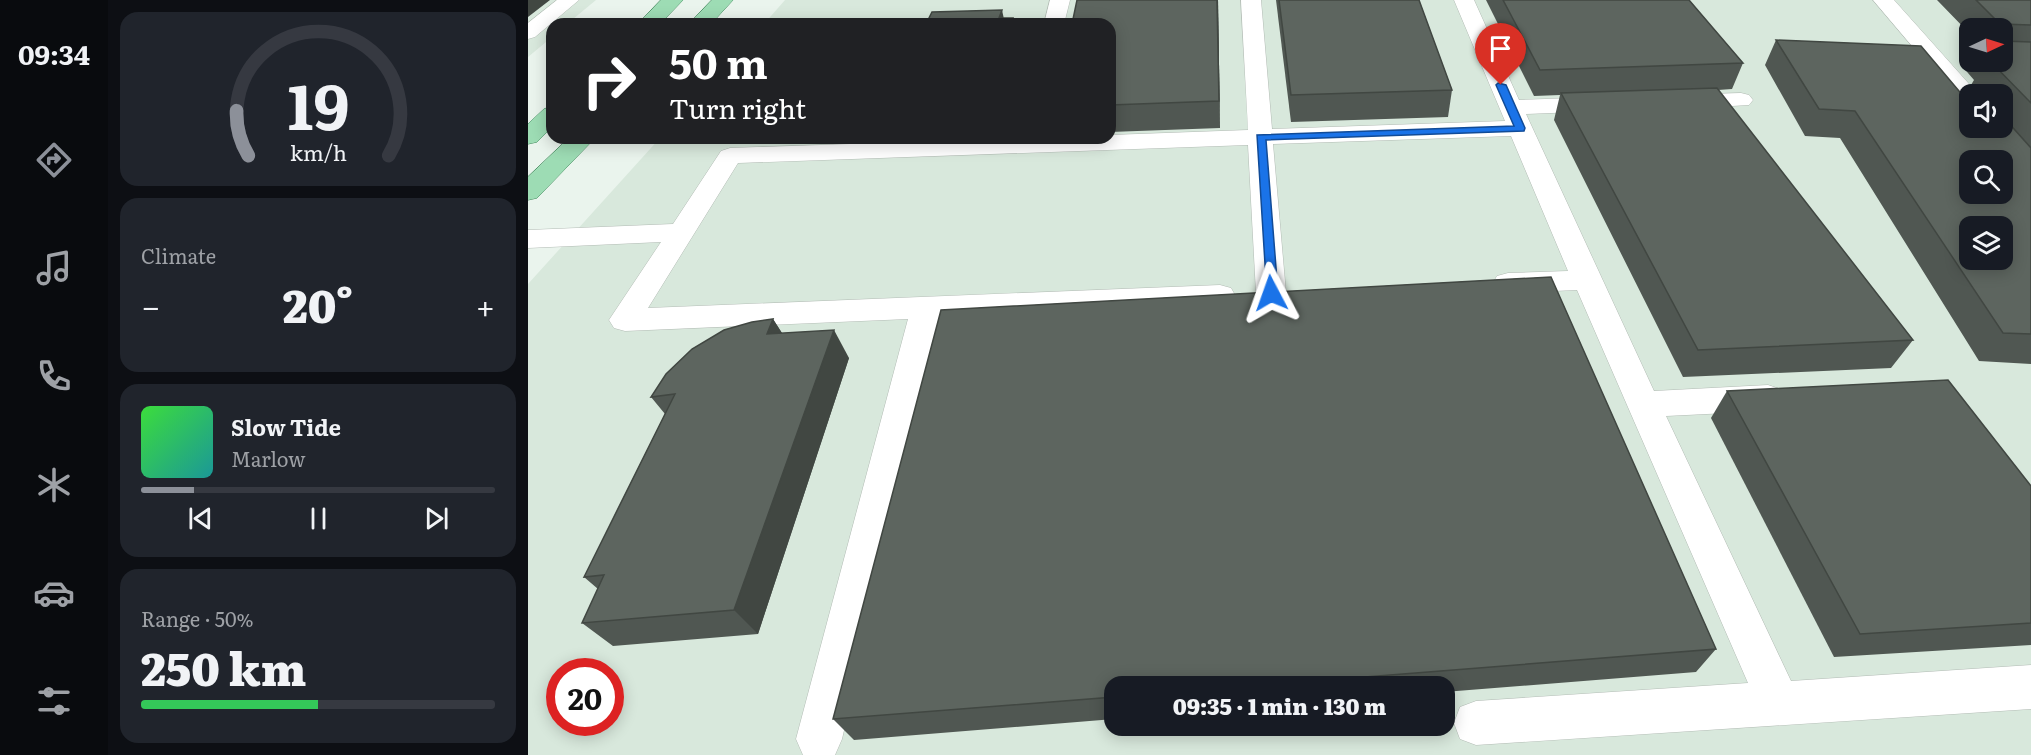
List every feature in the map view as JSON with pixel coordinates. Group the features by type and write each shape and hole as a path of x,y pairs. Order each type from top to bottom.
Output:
{"main road":[{"path":"654,18 673,0"},
{"path":"705,18 723,0"},
{"path":"528,136 546,120"},
{"path":"528,192 577,144"}],"lane":[{"path":"547,18 569,0"},
{"path":"1056,18 1060,0"},
{"path":"983,144 730,156 625,320 1283,292 1261,137 1251,0"},
{"path":"1464,0 1587,280 1779,704"},
{"path":"1883,0 1959,87"},
{"path":"528,33 546,19"},
{"path":"1660,102 1741,100"},
{"path":"1116,140 1261,137 1516,118 1626,103"},
{"path":"528,239 681,232"},
{"path":"1482,284 1587,280"},
{"path":"819,739 926,308"},
{"path":"1644,404 1798,396"},
{"path":"1476,723 2031,687"}],"shaded area":[{"path":"528,0 596,0 574,18 546,18 546,42 528,57"},
{"path":"785,0 2031,0 2031,755 528,755 528,284 655,144 1116,144 1116,18 769,18"}],"building":[{"path":"1077,0 1217,0 1219,101 1116,105 1116,18 1073,18"},
{"path":"1279,0 1419,0 1452,90 1291,95"},
{"path":"1503,0 1689,0 1743,63 1540,70"},
{"path":"1976,0 2031,0 2031,25 2013,24 2013,18 1994,18"},
{"path":"1002,10 999,18 929,18 932,12"},
{"path":"1776,40 1921,46 1959,91 1959,138 2013,138 2013,128 2031,148 2031,334 2003,333 1961,270 2013,270 2013,216 1959,216 1959,267 1855,111 1819,109"},
{"path":"2013,41 2031,42 2031,103 2001,72 2013,72"},
{"path":"1717,88 1913,340 1698,350 1561,93"},
{"path":"1551,277 1716,649 1378,676 1104,676 1104,698 833,719 941,310"},
{"path":"773,319 767,334 834,330 734,610 582,623 604,575 584,577 675,394 651,397 666,374 692,349 724,330"},
{"path":"1948,380 2031,486 2031,623 1860,634 1727,391"}],"route":[{"path":"1271,293 1261,137 1520,128 1501,85"}]}
